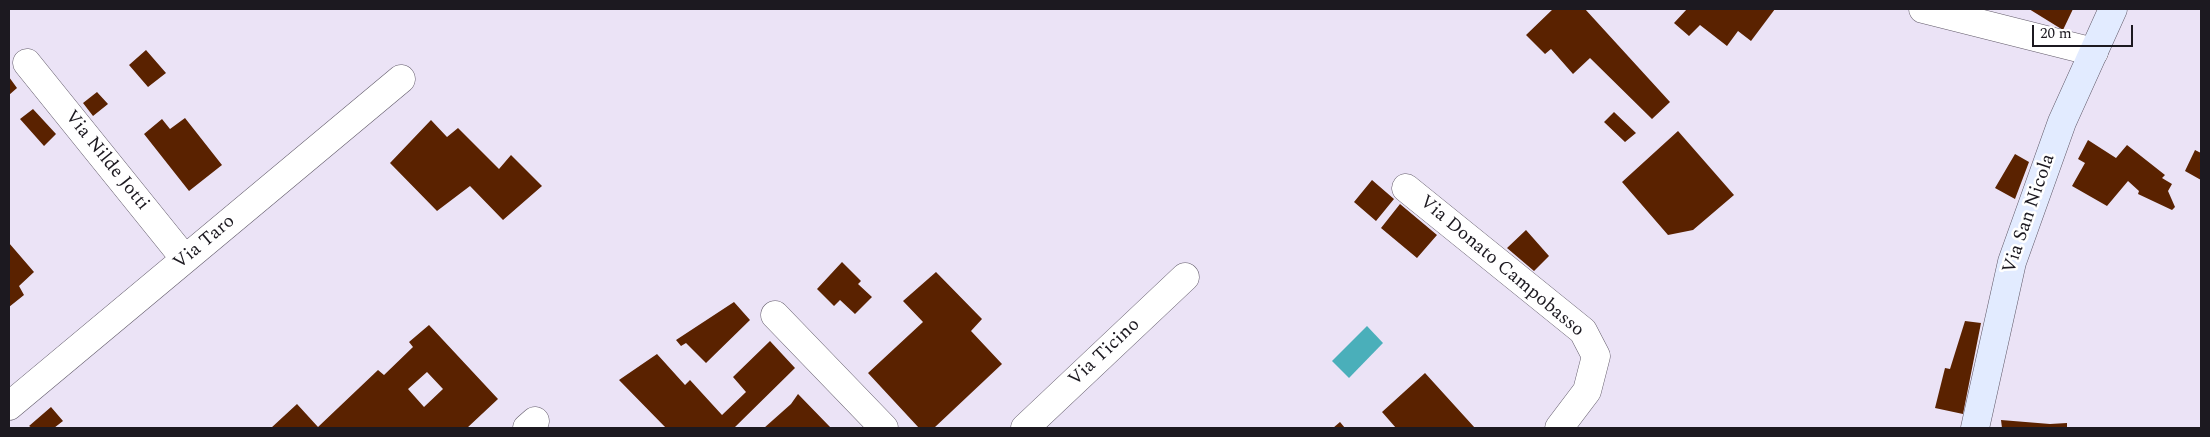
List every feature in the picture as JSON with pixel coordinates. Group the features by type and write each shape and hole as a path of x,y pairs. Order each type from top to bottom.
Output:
{"street":[{"path":"1923,9 2094,52"},
{"name":"Via San Nicola","path":"1975,428 2012,262 2062,122 2113,9"},
{"name":"Via Nilde Jotti","path":"27,63 185,260"},
{"name":"Via Taro","path":"9,406 401,79"},
{"name":"Via Donato Campobasso","path":"1406,188 1583,330 1596,356 1587,391 1559,428"},
{"name":"Via Ticino","path":"1025,428 1184,277"},
{"path":"774,315 884,428"}],"water":[{"path":"1367,326 1383,343 1349,378 1332,361"}],"building":[{"path":"1553,9 1585,9 1670,102 1652,119 1590,58 1573,74 1551,49 1545,54 1526,35"},
{"path":"1687,9 1775,9 1751,41 1738,31 1727,46 1700,25 1689,36 1674,23"},
{"path":"2029,9 2073,9 2063,30"},
{"path":"146,50 166,73 148,87 129,65"},
{"path":"9,77 17,88 9,95"},
{"path":"97,92 108,104 93,116 83,103"},
{"path":"33,109 56,134 44,146 20,119"},
{"path":"1614,112 1636,133 1625,142 1604,122"},
{"path":"185,118 222,165 189,191 144,134 162,119 170,129"},
{"path":"431,120 447,137 458,128 499,169 511,155 542,186 503,220 470,186 437,211 390,163"},
{"path":"1678,131 1734,195 1693,230 1668,235 1622,182"},
{"path":"2088,140 2116,158 2127,145 2165,175 2162,178 2172,184 2168,191 2175,207 2172,210 2138,194 2139,191 2128,181 2107,206 2072,186 2085,163 2078,159"},
{"path":"2195,150 2201,153 2201,180 2185,171"},
{"path":"2015,154 2029,162 2015,199 1995,188"},
{"path":"1372,180 1394,199 1376,221 1354,202"},
{"path":"1400,204 1437,235 1417,258 1381,228"},
{"path":"1526,230 1549,256 1534,271 1507,248"},
{"path":"9,243 34,272 19,286 24,295 9,307"},
{"path":"842,262 861,281 858,284 872,297 855,314 840,300 834,306 817,289"},
{"path":"936,272 982,319 971,331 1002,364 934,428 919,428 868,373 923,322 903,301"},
{"path":"734,302 750,320 706,363 686,343 681,346 676,340"},
{"path":"1965,321 1981,323 1963,414 1935,408 1945,368 1950,369"},
{"path":"429,325 498,399 467,428 271,428 297,404 318,427 378,370 384,375 413,347 409,342","holes":["427,372 443,389 424,407 408,389"]},
{"path":"770,341 795,368 734,428 666,428 619,380 657,354 685,385 690,380 722,415 746,392 733,377"},
{"path":"1425,373 1475,428 1396,428 1382,412"},
{"path":"798,394 831,428 764,428 791,404"},
{"path":"51,407 63,421 54,428 32,428 29,426"},
{"path":"2001,420 2050,424 2067,423 2067,428 2002,428"},
{"path":"1340,422 1345,428 1333,428"}]}
